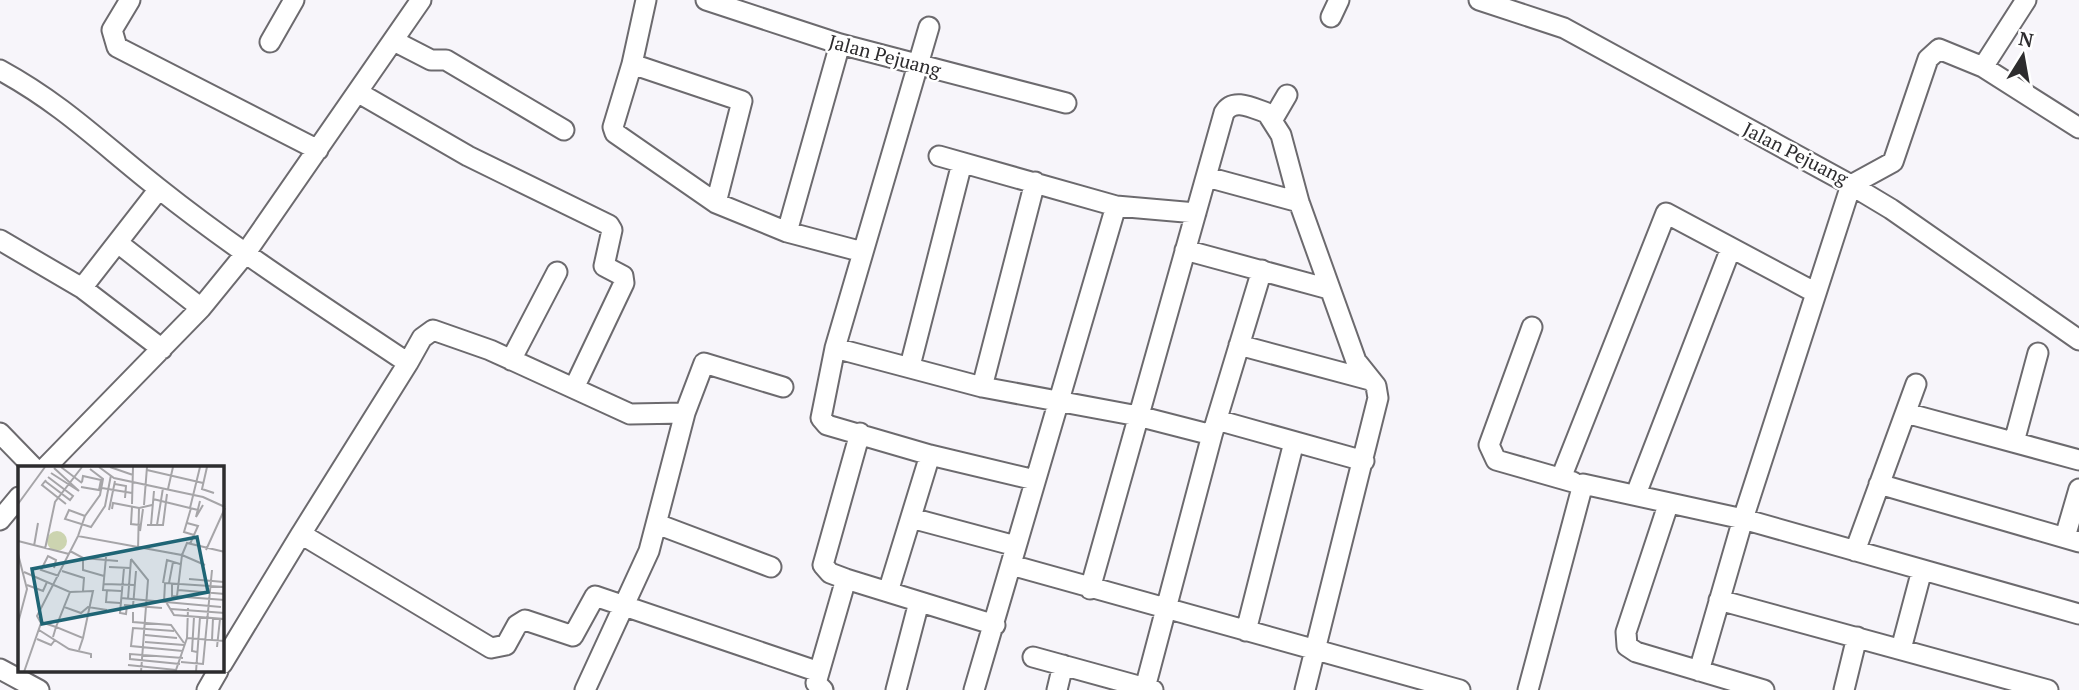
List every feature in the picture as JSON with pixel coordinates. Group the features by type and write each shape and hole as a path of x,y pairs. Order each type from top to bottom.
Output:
{"street":[{"path":"130,0 112,30 117,47 318,150"},
{"path":"270,42 294,0"},
{"path":"48,466 162,349 245,254 421,0"},
{"path":"646,0 632,64 613,127 615,133 716,203 787,232 863,252"},
{"name":"Jalan Pejuang","path":"706,0 840,44 1066,103"},
{"name":"Jalan Pejuang","path":"1479,0 1564,28 1851,185 1893,162 1932,52 1942,50 1983,67 2079,128"},
{"path":"1983,67 2026,0"},
{"path":"929,27 835,348 821,418 827,425 930,456 1035,480"},
{"path":"394,41 427,58 446,60 564,130"},
{"path":"787,232 840,44"},
{"path":"632,64 742,101 716,203"},
{"path":"0,70 39,91 75,117 159,189 245,254 408,363"},
{"path":"359,93 468,156 609,225 612,230 604,266 623,276 624,283 574,388"},
{"path":"1273,119 1287,95"},
{"path":"1090,589 1227,107 1235,104 1267,113 1273,119 1280,135 1299,202 1356,361 1378,392 1378,406 1305,690"},
{"path":"939,156 1116,206 1196,213"},
{"path":"910,366 962,163"},
{"path":"1208,177 1299,202"},
{"path":"982,387 1035,181"},
{"path":"1699,671 1743,519 1851,185 1891,209 2079,340"},
{"path":"82,288 159,189"},
{"path":"974,690 995,625 1056,402 1116,206"},
{"path":"1560,478 1665,213 1816,293"},
{"path":"0,240 82,288 162,349"},
{"path":"118,243 201,307"},
{"path":"1636,495 1731,248"},
{"path":"1185,250 1329,289"},
{"path":"1033,657 1149,689 1165,608 1262,270"},
{"path":"511,360 557,272"},
{"path":"1532,327 1489,445 1496,460 1668,505 1743,519 2079,614"},
{"path":"224,661 422,338 433,331 458,337 630,414 685,412"},
{"path":"1240,345 1370,380"},
{"path":"835,348 982,387 1294,442 1364,461"},
{"path":"2014,442 2038,353"},
{"path":"585,690 626,606 657,524 685,412 704,363 783,387"},
{"path":"1855,551 1916,384"},
{"path":"1906,412 2079,460"},
{"path":"0,433 32,466"},
{"path":"860,433 823,565 830,573 846,579 995,625"},
{"path":"1246,631 1294,442"},
{"path":"888,592 930,456"},
{"path":"1528,690 1583,484"},
{"path":"1879,484 2072,540 2079,489"},
{"path":"0,520 18,498"},
{"path":"1668,505 1625,640 1636,652 1764,690"},
{"path":"911,518 1016,546"},
{"path":"657,524 771,567"},
{"path":"301,534 491,648 506,645 517,625 525,620 573,636 596,596 821,681 846,579"},
{"path":"1011,565 1461,690"},
{"path":"1901,649 1922,570"},
{"path":"1719,600 2048,690"},
{"path":"896,690 919,602"},
{"path":"1844,690 1857,637"},
{"path":"1057,690 1063,665"},
{"path":"0,669 39,690"},
{"path":"207,690 217,672"}]}
